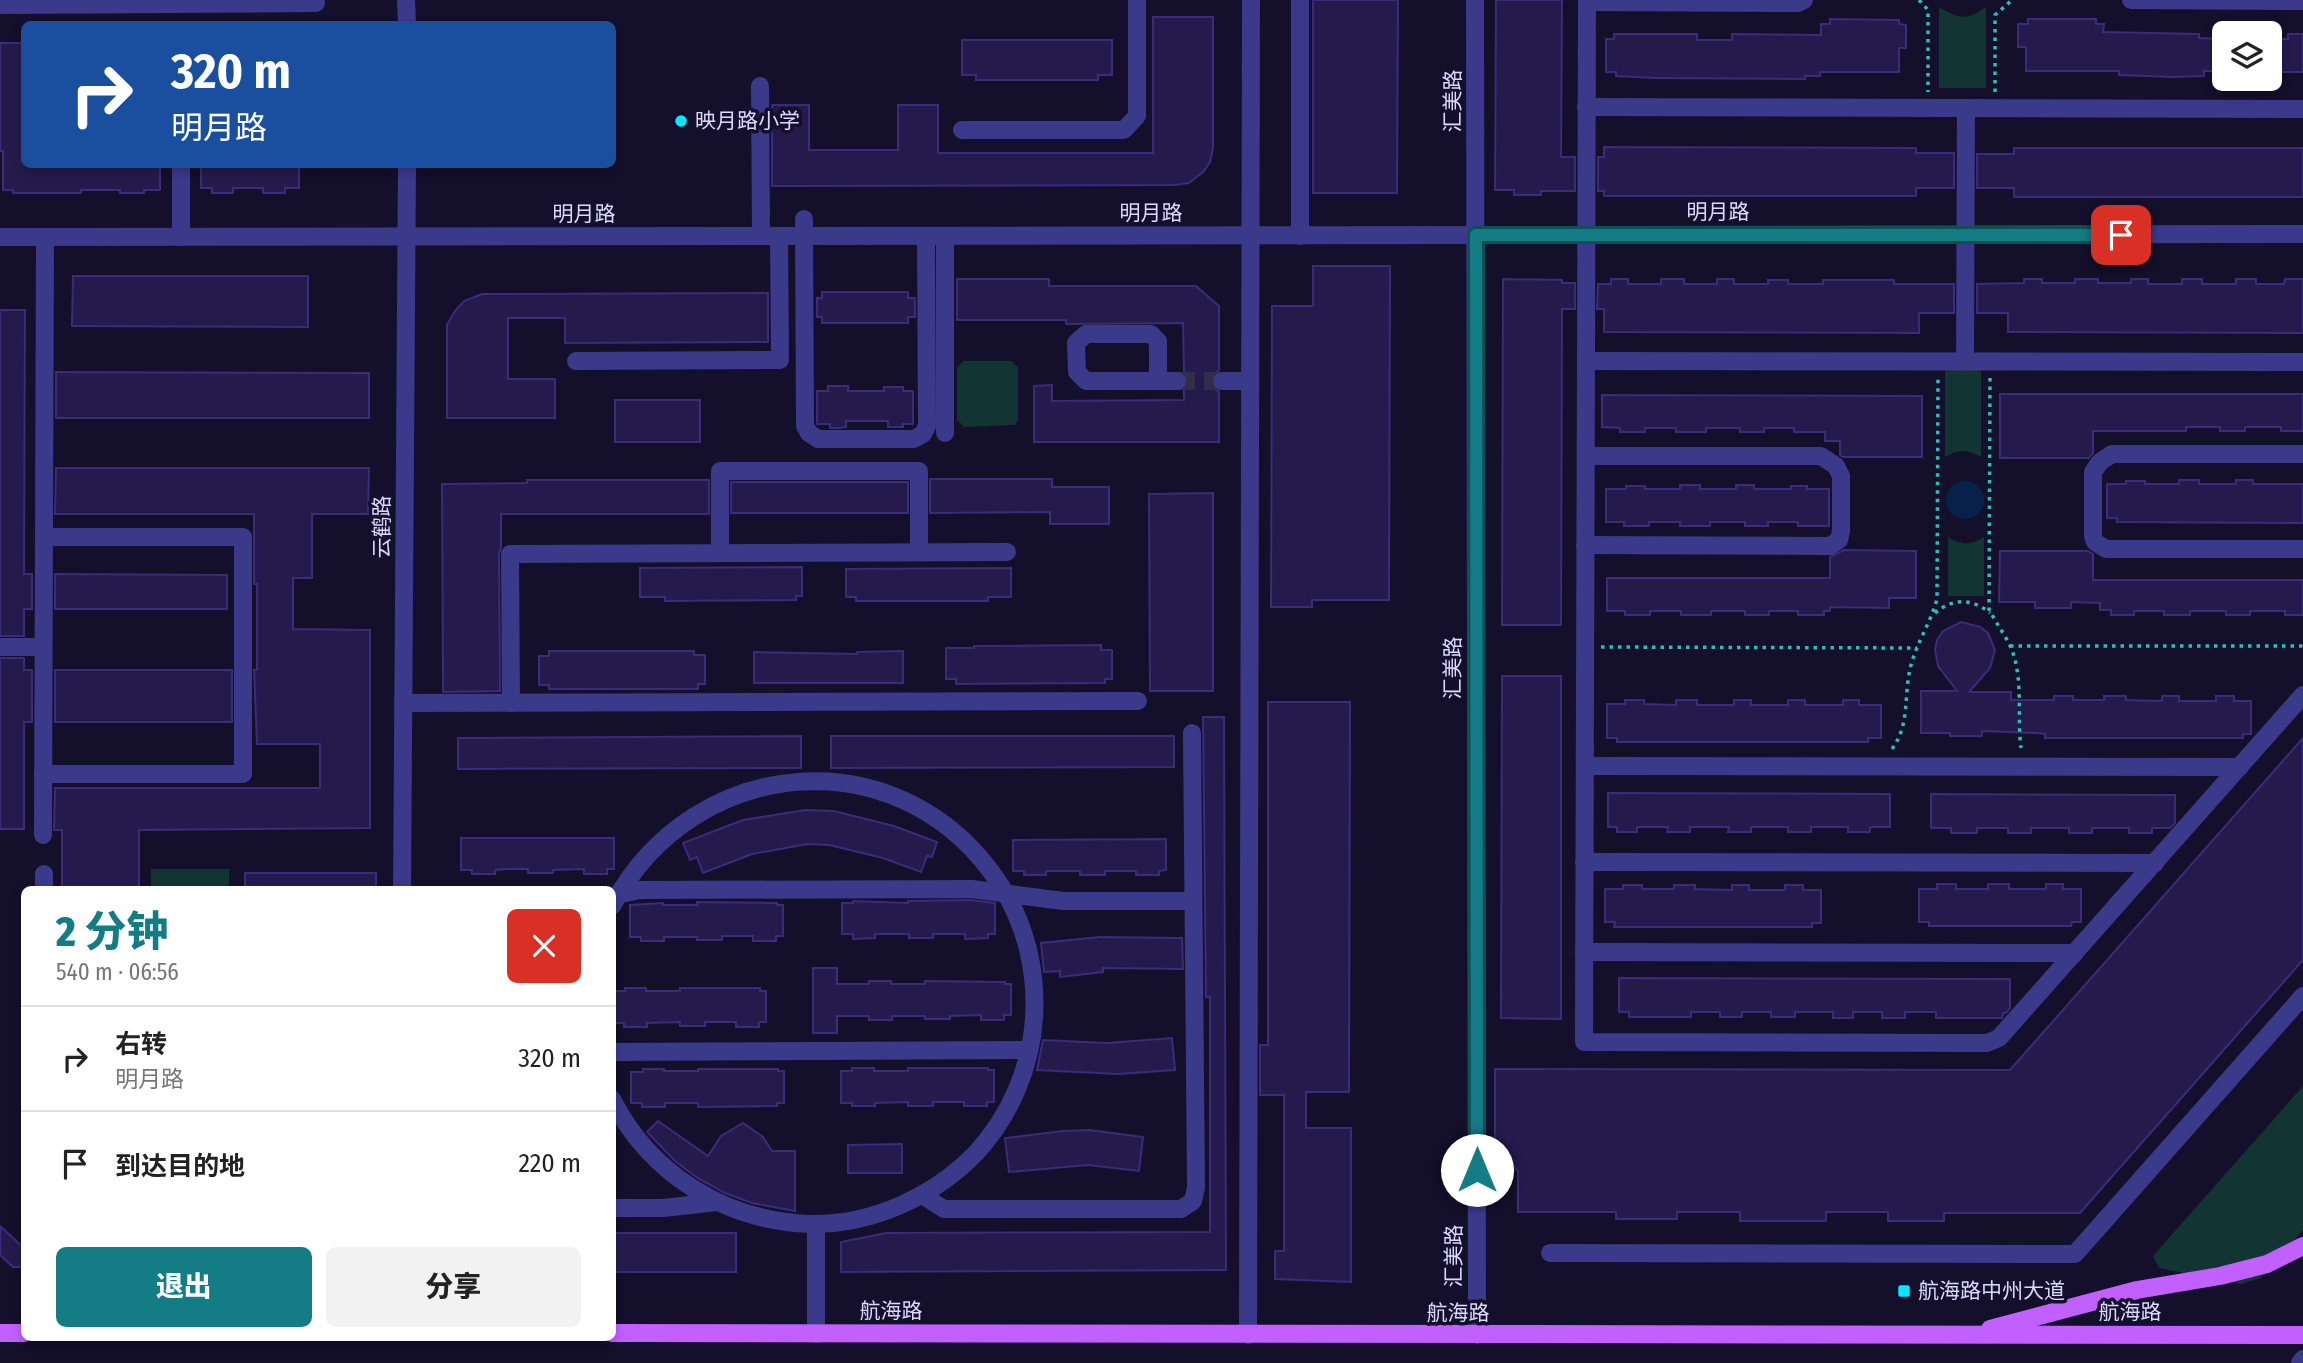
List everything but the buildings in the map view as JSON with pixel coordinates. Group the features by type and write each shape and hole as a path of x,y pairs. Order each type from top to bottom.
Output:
{"main road":[{"path":"1966,1335 2137,1290 2220,1276 2267,1264 2303,1246"},
{"path":"0,1333 21,1333"},
{"name":"航海路","path":"616,1333 2303,1335"}],"street":[{"path":"407,0 407,21"},
{"path":"961,130 1124,130 1137,117 1137,0"},
{"path":"1248,1335 1251,0"},
{"path":"1300,0 1300,236"},
{"name":"汇美路","path":"1475,0 1477,1335"},
{"path":"1804,0 1798,3 1587,1 1584,1042 1987,1043 1999,1038 2303,695"},
{"path":"2131,0 2303,1"},
{"path":"0,5 316,3"},
{"path":"760,86 761,236"},
{"path":"1586,107 2303,109"},
{"path":"1965,361 1966,108"},
{"path":"181,168 181,237"},
{"name":"云鹤路","path":"402,886 407,168"},
{"path":"804,228 805,426 809,433 818,439 914,439 923,435 927,426 935,236"},
{"name":"明月路","path":"0,237 779,236 804,228 935,236 2303,234"},
{"path":"576,361 780,360 779,236"},
{"path":"935,236 945,433"},
{"path":"43,835 44,237"},
{"path":"1158,381 1158,341 1151,334 1086,334 1076,343 1077,372 1086,381 1158,381 1177,381"},
{"path":"1586,360 2303,362"},
{"path":"1222,381 1250,381"},
{"path":"2303,454 2112,454 2100,462 2093,472 2093,536 2095,542 2106,549 2303,549"},
{"path":"1585,545 1830,546 1839,540 1842,531 1841,476 1836,466 1821,456 1586,456"},
{"path":"720,553 720,471 919,471 919,552"},
{"path":"43,774 243,774 243,537 44,537"},
{"path":"511,702 510,554 1007,552"},
{"path":"0,647 43,647"},
{"path":"403,703 1138,701"},
{"path":"922,1195 944,1209 1181,1209 1193,1201 1196,1188 1192,733"},
{"path":"1585,766 2240,766"},
{"path":"616,896 655,846 695,814 718,802 754,789 792,782 818,781 868,788 916,807 938,820 967,844 993,873 1006,893 1025,936 1031,959 1035,1006 1030,1050 1012,1100 983,1145 965,1164 922,1195 873,1216 816,1224 767,1219 717,1202 693,1190 652,1156 635,1136 616,1105"},
{"path":"1584,862 2155,863"},
{"path":"616,898 639,890 972,889 1063,901 1192,901"},
{"path":"1584,952 2075,953"},
{"path":"1550,1253 2075,1254 2303,996"},
{"path":"616,1052 1030,1050"},
{"path":"616,1208 663,1208 717,1202"},
{"path":"816,1224 816,1334"}],"path":[{"path":"1919,0 1928,10 1928,108"},
{"path":"1995,108 1995,15 2012,0"},
{"path":"1877,766 1894,747 1905,724 1908,678 1937,599 1938,361"},
{"path":"1990,362 1989,609 2010,646 2017,668 2020,742 2026,766"},
{"path":"1933,615 1943,606 1955,602 1969,602 1981,606 1991,614"},
{"path":"2010,646 2303,646"},
{"path":"1585,648 1917,648"}],"green space":[{"path":"1939,7 1963,17 1973,15 1986,7 1986,88 1939,88"},
{"path":"964,361 1011,361 1018,367 1018,420 1015,425 964,427 957,420 957,367"},
{"path":"1945,370 1981,370 1981,457 1963,451 1945,457"},
{"path":"1948,537 1966,543 1984,537 1984,596 1948,596"},
{"path":"151,869 229,869 229,886 151,886"},
{"path":"2303,1086 2303,1230 2261,1278 2241,1284 2159,1268 2153,1256"}],"water":[{"path":"1965,481 1979,486 1984,500 1979,514 1965,519 1951,514 1946,500 1951,486"}],"tunnel":[{"path":"1177,381 1222,381"}],"place":[{"name":"映月路小学","path":"681,121"},
{"name":"航海路中州大道","path":"1904,1291"}],"route":[{"path":"1477,1170 1476,235 2121,235"}]}
